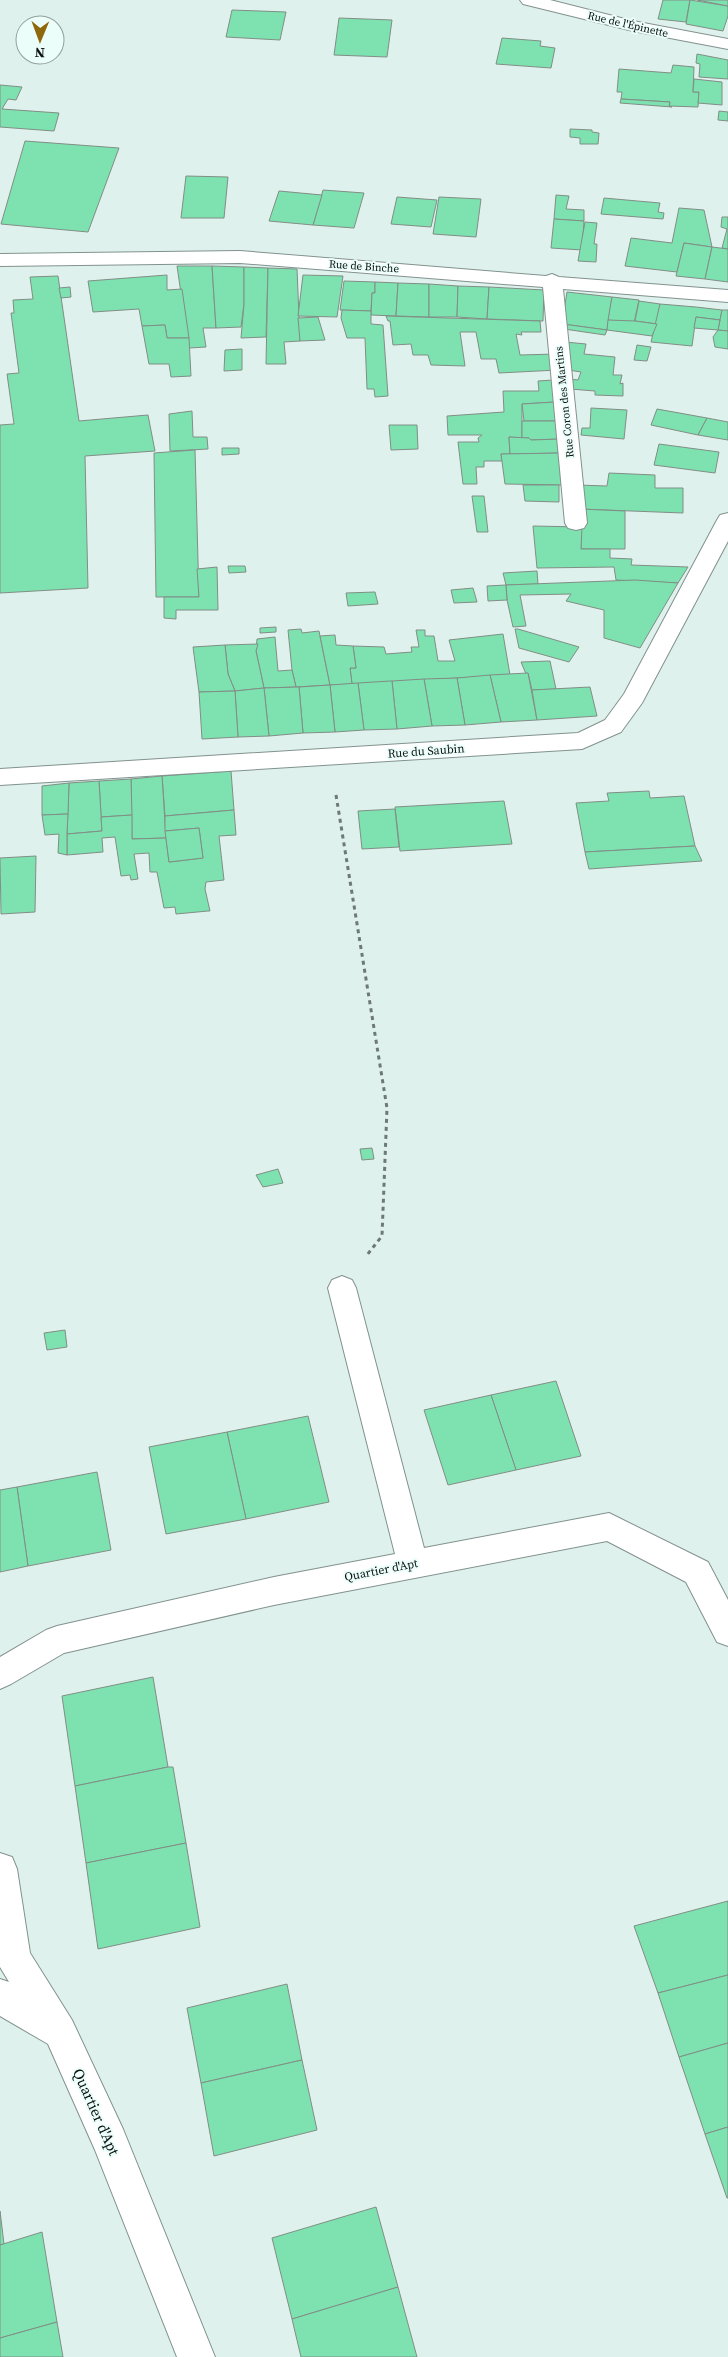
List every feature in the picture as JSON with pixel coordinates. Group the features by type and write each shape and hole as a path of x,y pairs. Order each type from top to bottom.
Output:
{"street":[{"name":"Rue de l'Épinette","path":"529,0 633,26 728,44"},
{"name":"Rue de Binche","path":"0,260 240,257 552,280 728,296"},
{"name":"Rue Coron des Martins","path":"552,280 576,523"},
{"name":"Rue du Saubin","path":"0,777 582,741 614,726 634,697 728,520"},
{"path":"342,1288 413,1564"},
{"name":"Quartier d'Apt","path":"0,1674 57,1640 274,1591 609,1527 697,1572 728,1632"},
{"name":"Quartier d'Apt","path":"0,1869 14,1959 60,2032 110,2142 196,2357"},
{"path":"0,1996 60,2032"}],"path":[{"path":"330,758 387,1108 382,1236 342,1288"}],"building":[{"path":"663,0 690,0 686,22 658,19"},
{"path":"690,0 728,6 728,16 723,31 686,24"},
{"path":"697,0 728,0 728,6"},
{"path":"232,10 286,12 280,40 226,37"},
{"path":"339,18 392,20 387,57 334,55"},
{"path":"502,38 541,41 540,46 555,48 551,68 496,64"},
{"path":"697,54 728,60 728,79 699,77 700,64 696,63"},
{"path":"673,65 694,67 693,92 699,92 698,107 669,106 670,102 621,99 622,92 617,92 619,69 671,73"},
{"path":"694,79 722,82 722,105 698,103 699,92 693,92"},
{"path":"0,85 22,87 16,100 8,99 2,109 59,113 54,131 0,127"},
{"path":"621,99 670,102 669,106 672,107 620,103"},
{"path":"719,111 728,112 728,121 718,120"},
{"path":"570,129 592,130 592,132 599,133 598,144 580,144 580,138 570,137"},
{"path":"25,141 119,148 88,232 1,224"},
{"path":"186,176 228,177 224,218 181,218"},
{"path":"323,190 364,193 354,228 313,225"},
{"path":"279,191 322,195 313,225 269,221"},
{"path":"556,195 569,196 566,209 584,210 584,221 554,219"},
{"path":"397,197 437,200 431,227 391,224"},
{"path":"439,197 481,199 476,237 433,234"},
{"path":"604,198 660,203 658,212 664,213 663,219 601,214"},
{"path":"679,208 704,210 712,247 684,243 677,272 625,266 631,238 672,243"},
{"path":"722,217 728,217 728,249 722,248 727,229 721,227"},
{"path":"554,219 584,221 582,250 551,248"},
{"path":"585,222 597,223 594,244 597,244 596,262 578,261"},
{"path":"684,243 712,247 705,279 676,276"},
{"path":"712,247 728,249 728,282 705,279"},
{"path":"177,266 212,266 216,328 203,328 206,347 189,348"},
{"path":"212,266 244,267 244,304 241,327 216,328"},
{"path":"244,267 268,268 266,337 241,338 244,304"},
{"path":"268,268 297,269 300,341 284,342 286,364 266,364"},
{"path":"167,275 167,290 182,289 189,338 167,338 165,325 142,326 139,309 93,312 88,281"},
{"path":"303,275 343,276 337,317 298,316"},
{"path":"58,276 79,421 148,415 155,451 85,456 88,588 0,593 0,425 14,424 7,374 19,373 11,313 14,313 13,300 33,299 30,277"},
{"path":"344,281 375,282 375,293 372,293 371,311 340,310"},
{"path":"375,282 398,283 396,316 371,315 372,293 375,293"},
{"path":"398,283 429,284 429,317 396,316"},
{"path":"429,284 458,286 457,317 429,317"},
{"path":"458,286 489,287 487,319 457,317"},
{"path":"70,287 71,297 61,298 59,288"},
{"path":"489,287 544,290 543,321 487,319"},
{"path":"567,292 612,297 607,330 562,324"},
{"path":"612,297 639,300 634,323 608,320"},
{"path":"639,301 660,304 657,324 635,321"},
{"path":"660,304 722,310 720,320 696,317 692,346 651,342"},
{"path":"342,310 371,311 371,324 383,325 388,396 375,397 374,389 367,389 365,338 347,338 341,318"},
{"path":"722,310 728,310 728,331 718,330"},
{"path":"386,316 540,321 541,332 521,332 522,335 516,334 520,355 556,354 558,370 499,373 496,359 481,359 476,332 460,332 465,366 431,365 428,355 413,355 411,344 393,345 390,321 388,321"},
{"path":"318,317 325,340 300,341 298,318"},
{"path":"696,317 720,320 718,330 694,328"},
{"path":"608,320 657,324 652,336 607,330"},
{"path":"563,324 607,330 605,335 564,329"},
{"path":"165,325 167,338 189,338 191,376 171,377 169,364 149,364 142,326"},
{"path":"718,330 728,331 728,349 715,347 713,337"},
{"path":"565,342 586,344 584,354 615,357 613,375 622,375 620,384 623,383 623,396 595,395 595,391 570,389 569,379 578,380 581,372 568,370"},
{"path":"637,345 651,347 647,361 634,360"},
{"path":"242,349 242,370 224,371 225,350"},
{"path":"553,380 555,402 522,404 522,438 509,437 510,454 501,454 503,461 484,461 484,467 476,467 477,484 463,484 458,442 479,442 478,438 482,435 448,435 447,416 504,412 503,391 539,391 538,381"},
{"path":"555,402 557,421 524,421 522,404"},
{"path":"591,408 627,410 624,439 581,435 582,428 590,428"},
{"path":"657,409 707,418 698,435 651,425"},
{"path":"192,411 193,437 207,437 208,449 170,451 169,414"},
{"path":"707,418 728,422 728,440 698,435"},
{"path":"522,421 557,421 560,439 531,440 529,438 522,438"},
{"path":"389,425 417,425 418,449 391,450"},
{"path":"509,437 529,438 531,440 560,439 561,453 510,454"},
{"path":"659,444 719,452 715,473 654,465"},
{"path":"222,448 239,448 239,454 222,455"},
{"path":"195,450 199,597 156,597 154,453"},
{"path":"561,453 565,485 505,484 501,454"},
{"path":"609,473 655,475 655,488 683,488 683,513 580,509 577,485 607,486"},
{"path":"523,485 559,485 559,502 525,501"},
{"path":"472,496 484,496 488,532 477,532"},
{"path":"580,509 625,511 625,549 581,549"},
{"path":"533,526 582,527 581,549 610,549 610,558 632,559 631,565 688,567 678,583 616,580 614,567 537,568"},
{"path":"228,566 245,566 246,572 229,573"},
{"path":"217,567 218,610 176,610 176,619 164,618 164,597 199,597 197,569"},
{"path":"537,571 538,584 506,585 503,573"},
{"path":"635,580 678,583 640,648 604,638 604,610 566,601 571,594 520,595 526,626 513,627 506,585"},
{"path":"506,585 507,600 488,601 487,586"},
{"path":"473,588 477,602 454,603 451,590"},
{"path":"375,592 378,604 348,606 346,593"},
{"path":"276,627 276,632 260,633 260,628"},
{"path":"301,629 302,633 319,631 330,685 296,687 292,670 288,630"},
{"path":"515,629 579,647 569,662 519,648"},
{"path":"416,630 425,630 425,636 434,636 438,661 455,661 449,640 503,634 510,675 352,684 350,668 356,668 353,646 384,647 386,654 412,652 411,647 419,647"},
{"path":"335,635 336,645 353,646 356,668 350,668 352,684 330,685 320,636"},
{"path":"275,637 278,671 292,670 296,687 264,688 256,651 257,639"},
{"path":"258,644 256,651 264,688 235,691 228,674 225,645"},
{"path":"225,645 228,674 235,691 199,692 193,647"},
{"path":"550,661 556,689 532,690 528,673 526,674 521,662"},
{"path":"528,673 537,720 501,722 490,675"},
{"path":"490,675 501,722 465,725 457,678"},
{"path":"457,678 465,725 432,726 424,679"},
{"path":"424,679 432,726 397,729 392,681"},
{"path":"392,681 397,729 364,730 358,683"},
{"path":"358,683 364,730 335,732 330,685"},
{"path":"330,685 335,732 303,733 299,687"},
{"path":"299,687 303,733 269,736 264,688"},
{"path":"590,687 597,716 537,720 532,690"},
{"path":"264,688 269,736 238,737 235,691"},
{"path":"235,691 238,737 202,739 199,692"},
{"path":"231,771 234,810 165,816 162,776"},
{"path":"162,776 166,838 132,839 131,779"},
{"path":"131,779 132,815 101,817 99,781"},
{"path":"99,781 102,831 67,834 69,783"},
{"path":"69,783 68,814 42,815 42,786"},
{"path":"649,791 650,798 684,796 695,846 585,852 576,803 609,801 607,793"},
{"path":"504,801 512,844 400,851 395,807"},
{"path":"395,809 399,847 362,849 358,811"},
{"path":"234,810 236,835 219,836 224,880 206,882 205,889 210,911 176,914 175,907 164,908 157,872 150,872 149,853 134,854 138,879 131,880 130,875 121,876 115,837 102,838 103,852 67,855 67,834 102,831 101,817 132,815 132,839 166,838 169,862 203,858 199,828 165,831 165,816"},
{"path":"68,814 67,855 58,853 59,834 45,835 42,815"},
{"path":"199,828 203,858 169,862 165,831"},
{"path":"695,846 702,861 589,869 585,852"},
{"path":"36,856 35,912 1,914 0,858"},
{"path":"372,1148 374,1159 362,1160 360,1149"},
{"path":"278,1169 283,1183 263,1187 256,1175"},
{"path":"65,1330 67,1347 47,1350 44,1333"},
{"path":"556,1381 581,1456 516,1470 491,1395"},
{"path":"491,1395 516,1470 448,1485 424,1410"},
{"path":"308,1416 329,1502 246,1519 227,1432"},
{"path":"227,1432 246,1519 166,1534 149,1447"},
{"path":"97,1472 111,1550 28,1566 17,1487"},
{"path":"17,1487 28,1566 0,1572 0,1490"},
{"path":"153,1677 168,1767 75,1786 62,1696"},
{"path":"173,1767 186,1843 86,1863 75,1786"},
{"path":"186,1843 200,1927 98,1949 86,1863"},
{"path":"728,1901 728,1975 658,1993 634,1926"},
{"path":"728,1975 728,2043 679,2057 658,1993"},
{"path":"287,1984 302,2060 201,2083 187,2008"},
{"path":"728,2043 728,2127 705,2134 679,2057"},
{"path":"302,2060 317,2130 214,2156 201,2083"},
{"path":"728,2127 728,2198 727,2198 705,2134"},
{"path":"376,2207 398,2287 292,2319 272,2238"},
{"path":"0,2211 4,2244 0,2245"},
{"path":"42,2232 57,2322 0,2338 0,2245"},
{"path":"398,2287 417,2357 301,2357 292,2319"},
{"path":"57,2322 63,2357 0,2357 0,2338"}]}
